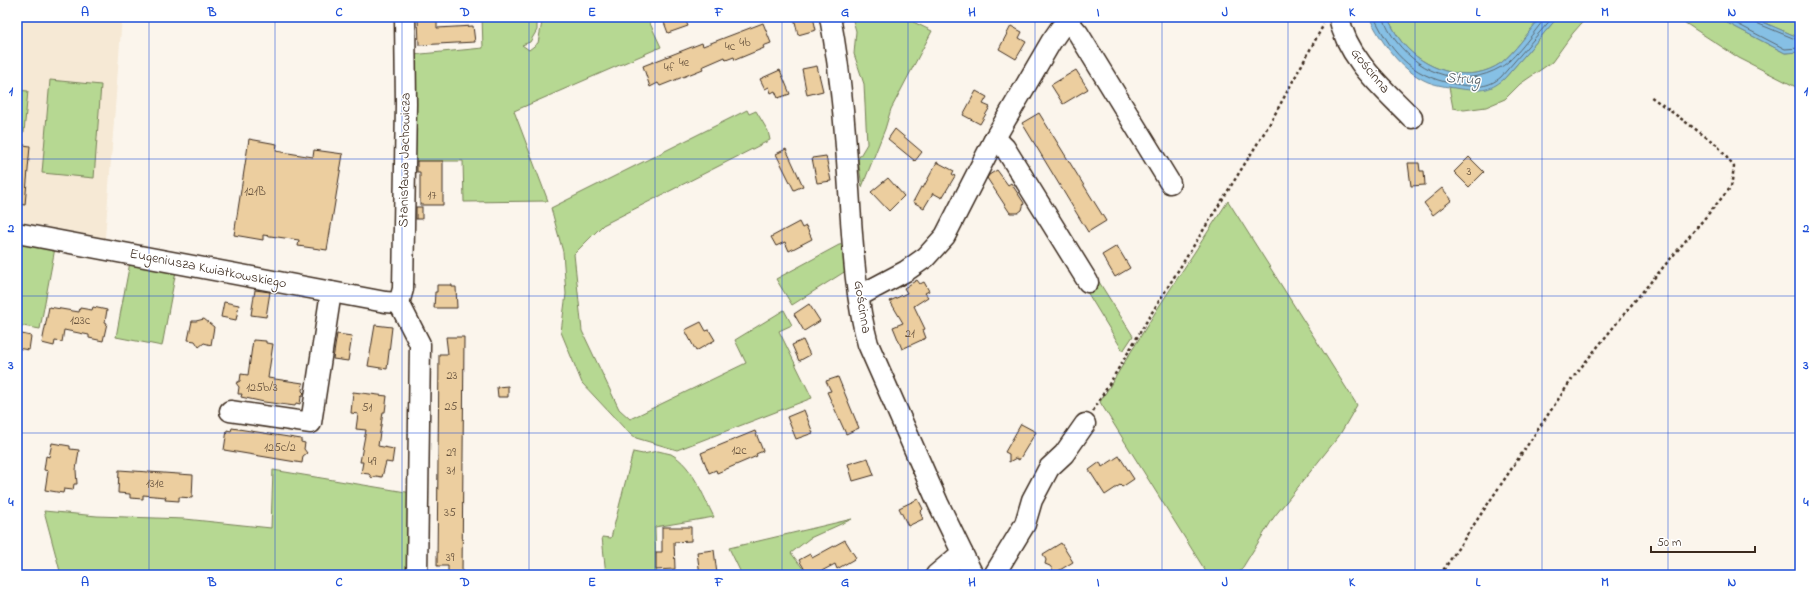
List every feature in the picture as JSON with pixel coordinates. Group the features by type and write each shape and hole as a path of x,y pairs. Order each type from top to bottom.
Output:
{"street":[{"name":"Stanisława Jachowicza","path":"399,303 403,289 406,104 405,17"},
{"name":"Gościnna","path":"830,17 836,47 844,122 852,237 863,326 868,344 938,503 973,575"},
{"name":"Gościnna","path":"1332,20 1366,71 1412,118"},
{"path":"859,296 906,271 926,257 945,236 995,138 1051,42 1060,29 1066,24 1071,25 1078,33 1170,182"},
{"path":"995,138 1005,148 1088,282"},
{"name":"Eugeniusza Kwiatkowskiego","path":"17,233 330,292 385,302 399,303"},
{"path":"230,411 311,423 330,292"},
{"path":"399,303 420,344 417,575"},
{"path":"994,575 1025,524 1032,500 1049,468 1064,454 1085,424"},
{"path":"936,575 962,553"}],"path":[{"path":"1085,424 1332,20"},
{"path":"1440,575 1574,376 1633,303 1731,187 1734,167 1717,145 1650,96"}],"shaded area":[{"path":"17,17 122,17 105,238 17,221"}],"green space":[{"path":"482,17 537,17 537,30 530,42 522,45 529,50 538,43 543,17 647,17 661,47 514,111 548,201 464,202 463,161 407,161 411,55 483,48"},
{"path":"852,17 903,17 932,31 891,109 885,129 862,187 858,159 867,144 864,84 854,54 856,31"},
{"path":"1387,17 1541,17 1501,63 1477,73 1464,74 1439,69 1416,56 1401,41"},
{"path":"1558,17 1587,17 1573,33 1552,62 1520,84 1505,99 1486,107 1464,110 1453,108 1449,87 1478,90 1504,79"},
{"path":"1676,17 1716,17 1785,53 1800,52 1800,89 1739,58"},
{"path":"1751,17 1800,17 1800,38"},
{"path":"50,80 101,85 94,178 42,173"},
{"path":"17,90 28,91 24,132 17,131"},
{"path":"747,110 749,114 756,111 768,131 770,140 603,225 574,254 582,331 619,409 630,419 746,363 735,340 784,310 792,325 779,331 812,398 677,450 636,438 625,429 582,383 561,332 566,294 563,252 551,208"},
{"path":"1003,129 1133,336 1123,351 1005,157 989,155"},
{"path":"1228,201 1357,405 1339,436 1274,517 1238,575 1208,575 1100,402 1158,308"},
{"path":"17,241 55,248 40,329 17,325"},
{"path":"846,244 849,269 792,305 776,279 839,245"},
{"path":"130,262 176,271 162,346 116,337"},
{"path":"658,451 671,454 679,459 685,466 697,482 714,517 655,527 657,575 606,575 602,537 611,538 633,452 643,454"},
{"path":"273,470 412,493 410,575 61,575 44,511 97,516 185,519 271,528"},
{"path":"852,519 810,538 791,553 808,575 742,575 729,548"}],"water":[{"name":"Strug","path":"1369,17 1387,17 1404,45 1416,56 1427,63 1439,69 1464,74 1477,73 1501,63 1541,17 1558,17 1504,79 1484,90 1473,90 1440,85 1428,82 1418,77 1400,63 1393,55"},
{"path":"1716,17 1751,17 1800,38 1800,52 1785,53"}],"building":[{"path":"437,17 437,28 473,26 475,42 419,45 418,18"},
{"path":"662,17 684,17 688,26 668,33"},
{"path":"794,17 813,17 816,30 798,35"},
{"path":"763,23 771,43 763,46 764,48 735,60 734,57 726,60 725,57 702,67 703,69 660,86 658,83 650,87 643,66 702,43 703,46"},
{"path":"1011,26 1022,32 1019,38 1026,42 1016,59 999,49"},
{"path":"817,66 823,91 807,95 802,69"},
{"path":"780,70 790,94 778,98 775,91 771,93 769,87 765,89 760,79"},
{"path":"1076,70 1088,89 1063,104 1051,85"},
{"path":"976,91 987,97 983,104 990,107 980,124 963,115"},
{"path":"1039,113 1106,221 1088,232 1022,123"},
{"path":"895,129 922,152 915,161 888,139"},
{"path":"249,139 277,144 276,151 313,157 314,150 343,154 327,250 298,246 299,240 263,235 263,240 234,235"},
{"path":"17,144 30,146 25,205 17,204"},
{"path":"786,149 803,186 794,190 776,154"},
{"path":"826,156 831,181 817,183 812,158"},
{"path":"1469,157 1484,172 1469,187 1454,172"},
{"path":"417,161 443,161 443,205 420,205 420,172 417,172"},
{"path":"937,162 954,171 952,174 955,176 942,198 933,193 924,208 913,202 921,187 923,188"},
{"path":"1408,163 1419,163 1420,171 1424,171 1425,185 1411,186"},
{"path":"997,170 1008,185 1011,183 1024,203 1022,210 1018,213 1010,213 987,178"},
{"path":"888,178 904,196 889,211 871,192"},
{"path":"1442,188 1452,200 1433,215 1424,203"},
{"path":"416,207 422,207 422,219 416,219"},
{"path":"799,222 802,228 806,226 812,239 789,251 785,242 776,246 771,237"},
{"path":"1117,246 1130,268 1115,277 1102,255"},
{"path":"917,280 920,284 924,282 929,291 925,293 928,297 914,306 925,329 923,330 926,338 902,349 893,327 903,323 890,301 907,293 904,288"},
{"path":"437,285 452,285 452,287 456,287 457,308 434,308"},
{"path":"255,290 270,292 266,317 251,315"},
{"path":"224,302 239,305 236,320 221,317"},
{"path":"809,304 820,321 804,331 794,314"},
{"path":"49,307 79,312 80,308 92,310 93,307 107,310 105,322 107,323 103,341 89,338 89,335 64,330 62,342 55,341 54,346 42,343"},
{"path":"204,319 214,327 211,345 204,343 199,347 195,341 188,340 192,321"},
{"path":"701,322 706,331 709,330 715,340 696,351 685,330"},
{"path":"375,325 392,327 387,369 368,366"},
{"path":"17,333 31,336 29,350 17,348"},
{"path":"337,334 352,336 348,361 333,359"},
{"path":"446,337 464,337 462,575 448,575 448,566 437,566 439,354 448,354"},
{"path":"253,340 266,341 266,343 273,344 268,378 303,383 302,391 304,393 301,397 300,404 296,403 295,406 264,402 241,397 242,394 238,394 239,387 236,383 240,381 241,374 248,375"},
{"path":"803,340 810,355 799,361 792,345"},
{"path":"838,377 859,428 846,434 827,392 831,391 826,381"},
{"path":"508,386 508,397 498,397 497,387"},
{"path":"353,392 387,396 378,446 394,449 392,463 386,462 382,477 376,476 372,478 369,474 361,473 363,462 360,462 366,430 356,429 358,414 351,413"},
{"path":"804,410 813,433 796,439 787,417"},
{"path":"1021,424 1036,432 1019,460 1016,458 1009,462 1009,454 1005,452"},
{"path":"232,428 301,439 301,442 305,443 304,449 307,453 303,456 302,463 224,450 227,430 231,431"},
{"path":"755,431 763,451 756,454 757,456 717,473 716,470 709,473 701,453"},
{"path":"52,443 70,446 70,449 79,450 76,470 77,484 74,484 73,490 64,489 63,493 45,490 48,471 44,470 46,456 49,457"},
{"path":"1119,456 1134,479 1122,487 1120,485 1105,495 1089,470 1100,462 1102,467"},
{"path":"868,458 874,475 853,481 848,464"},
{"path":"119,470 193,475 192,498 179,497 179,501 165,500 166,497 143,495 143,499 130,498 130,494 118,493"},
{"path":"918,499 923,509 920,512 923,519 908,526 899,508"},
{"path":"662,527 691,527 691,541 674,542 675,569 656,570 656,552 662,552"},
{"path":"845,540 856,558 837,569 835,564 814,575 808,575 799,560 810,554 812,558"},
{"path":"1061,543 1073,562 1055,573 1050,566 1045,564 1046,560 1043,554"},
{"path":"714,550 717,574 700,575 697,552"}]}
